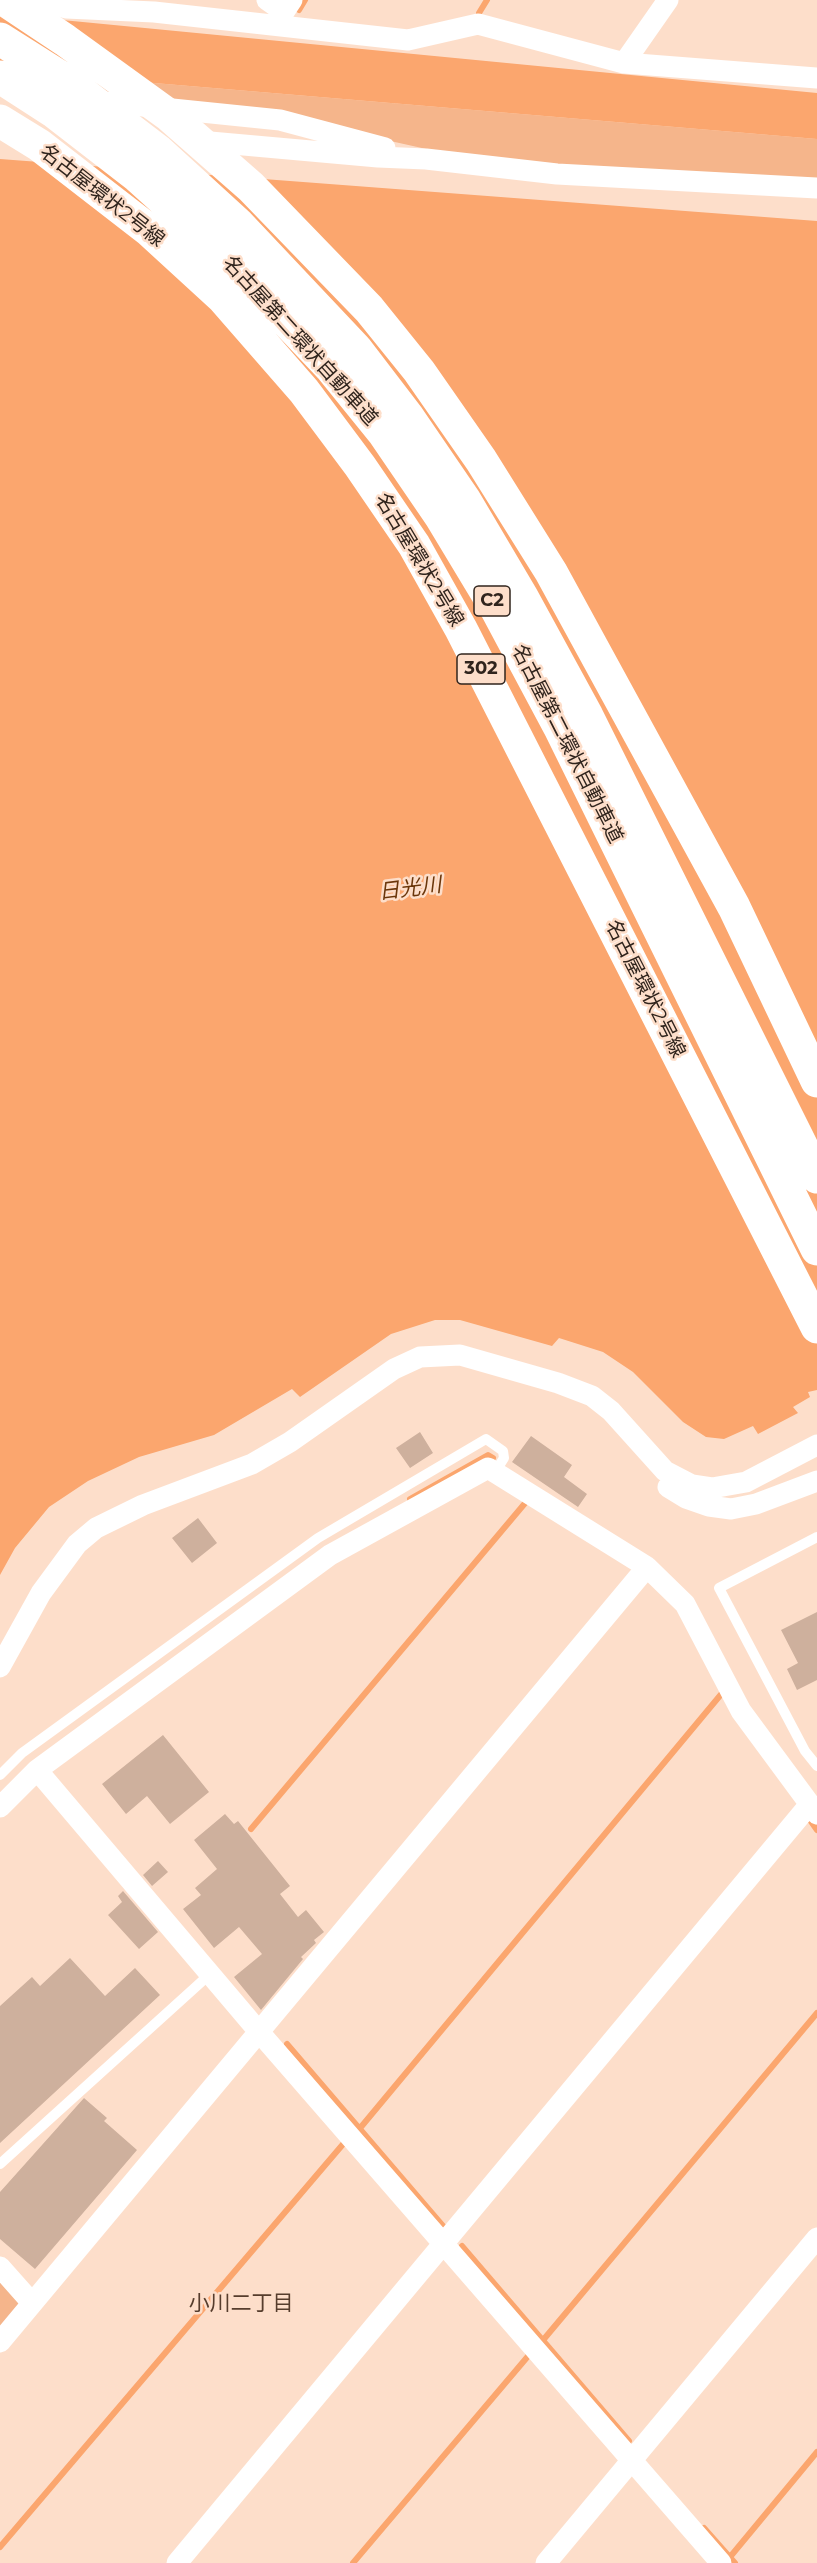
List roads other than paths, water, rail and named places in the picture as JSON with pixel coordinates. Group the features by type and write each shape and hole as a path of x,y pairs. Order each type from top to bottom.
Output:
{"highway":[{"path":"5,0 170,116 251,188 369,309 418,371 481,460 551,572 734,907 817,1081"},
{"name":"名古屋第二環状自動車道","path":"0,39 68,82 157,150 239,225 356,349 408,417 464,499 576,696 817,1177"},
{"name":"名古屋第二環状自動車道","path":"0,77 53,111 128,169 218,249 332,369 383,432 441,518 513,639 566,738 817,1249"},
{"name":"名古屋環状2号線","path":"0,122 39,145 150,231 222,297 304,391 360,466 414,545 461,629 817,1327"}],"street":[{"path":"39,0 66,8 154,12 284,12 408,40 478,24 624,63 817,78"},
{"path":"267,0 284,12"},
{"path":"624,63 668,0"},
{"path":"0,93 174,107 280,120 426,159"},
{"path":"0,122 378,158 426,159 557,174 817,188"},
{"path":"0,1666 47,1585 77,1544 96,1528 143,1506 252,1464 290,1442 394,1369 420,1357 460,1355 558,1383 592,1396 611,1411 665,1471 692,1485 712,1488 746,1482 817,1446"},
{"path":"651,1456 668,1487 686,1498 709,1506 731,1509 756,1504 817,1481"},
{"path":"0,1807 37,1770 330,1555 488,1468 647,1567 685,1604 741,1711 813,1809 443,2244 177,2563"},
{"path":"0,2342 647,1567"},
{"path":"37,1770 260,2033 721,2563"},
{"path":"546,2563 817,2238"},
{"path":"0,2267 32,2303"}],"lane":[{"path":"0,1775 22,1753 318,1538 486,1440 503,1451 504,1458 495,1472"},
{"path":"817,1537 719,1588 806,1751 817,1766"},
{"path":"22,1753 37,1770"},
{"path":"0,2164 210,1974"}],"water":[{"path":"0,14 817,93 817,139 0,70"},
{"name":"日光川","path":"0,159 817,221 817,1390 808,1392 810,1397 793,1407 798,1413 758,1434 753,1426 724,1439 706,1437 683,1422 633,1372 603,1352 559,1338 552,1346 460,1320 435,1320 391,1334 300,1397 292,1389 214,1435 139,1457 88,1481 49,1507 15,1548 0,1575"}],"waterway":[{"path":"299,10 305,0"},
{"path":"479,13 487,0"},
{"path":"410,1499 488,1455 493,1458"},
{"path":"251,1829 526,1502"},
{"path":"361,2127 723,1692"},
{"path":"810,1820 817,1830"},
{"path":"544,2339 817,2013"},
{"path":"287,2044 443,2226"},
{"path":"0,2547 344,2143"},
{"path":"462,2246 629,2441"},
{"path":"353,2563 529,2355"},
{"path":"730,2557 817,2452"},
{"path":"704,2528 735,2563"}],"district":[{"name":"小川二丁目","path":"241,2304"}]}
